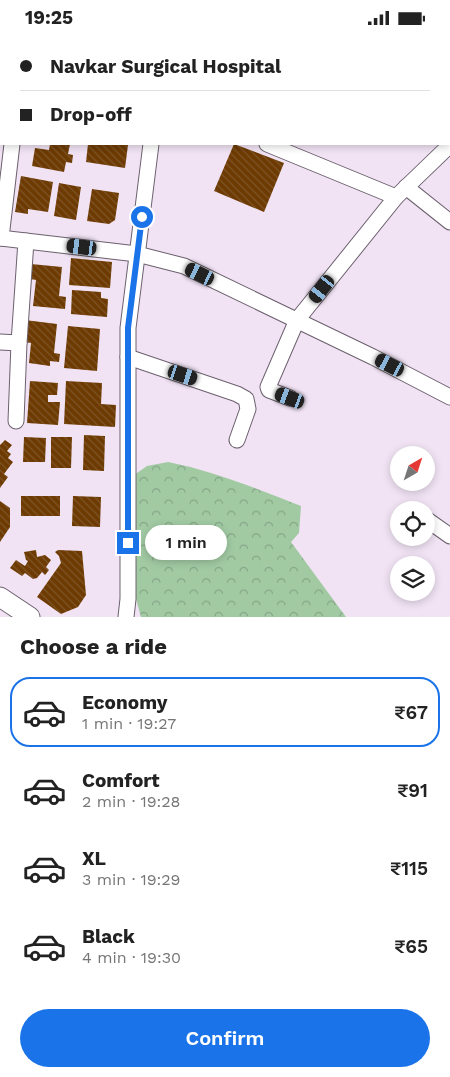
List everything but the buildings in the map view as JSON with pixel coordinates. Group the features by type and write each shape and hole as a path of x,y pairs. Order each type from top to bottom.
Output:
{"main road":[{"path":"0,597 30,617"},
{"path":"0,611 8,617"}],"street":[{"path":"12,145 1,238 137,254 184,266 374,357 450,397"},
{"path":"126,617 128,599 128,328 151,145"},
{"path":"269,145 401,192 450,222"},
{"path":"290,398 269,390 268,387 297,320 401,192 450,145"},
{"path":"16,421 26,241"},
{"path":"0,342 19,343"},
{"path":"128,357 237,393 246,399 248,409 237,440"},
{"path":"435,525 450,536"},
{"path":"128,599 133,617"}],"green space":[{"path":"168,462 219,475 301,506 299,533 291,542 346,617 141,617 136,599 134,475 147,466"}],"route":[{"path":"128,543 128,328 142,217"}]}
